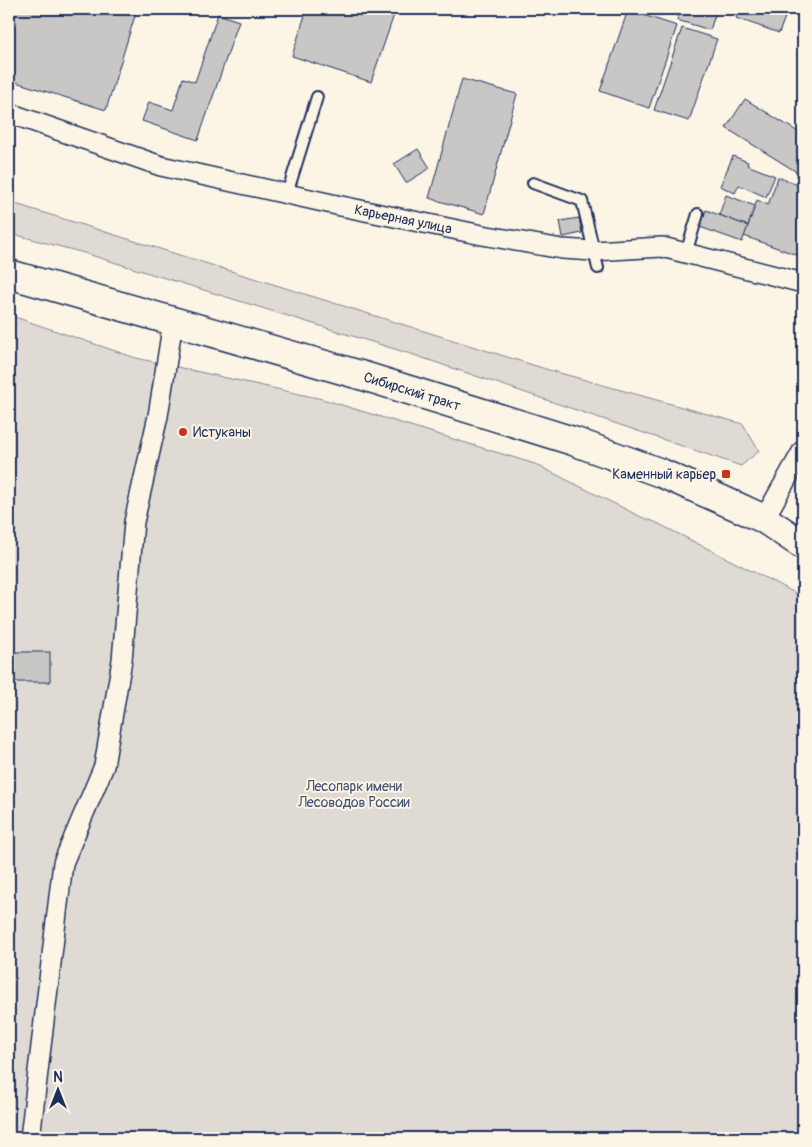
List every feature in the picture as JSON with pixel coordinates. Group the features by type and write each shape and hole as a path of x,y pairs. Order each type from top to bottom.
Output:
{"main road":[{"name":"Сибирский тракт","path":"9,274 367,377 573,441 661,473 764,519 803,545"}],"street":[{"name":"Карьерная улица","path":"9,113 161,166 287,194 482,235 562,249 596,260 662,247 803,283"},
{"path":"30,1138 63,862 104,766 122,660 134,522 158,416 173,322"},
{"path":"764,519 803,450"}],"lane":[{"path":"287,194 317,97"},
{"path":"532,183 582,201 596,260"},
{"path":"686,254 698,214"}],"green space":[{"path":"9,202 549,370 743,424 759,451 741,466 414,355 84,253 9,233"},
{"name":"Лесопарк имени Лесоводов России","path":"9,315 136,358 322,399 535,464 803,597 803,1138 9,1138"}],"building":[{"path":"9,9 137,9 106,110 9,80"},
{"path":"307,9 396,9 371,82 292,56"},
{"path":"680,9 717,9 710,30 677,20"},
{"path":"740,9 788,9 779,33 736,18"},
{"path":"628,10 677,26 649,108 600,91"},
{"path":"218,14 239,21 198,140 142,121 149,102 173,110 183,78 195,82"},
{"path":"682,28 717,39 689,121 654,110"},
{"path":"462,79 517,94 484,214 429,198"},
{"path":"745,99 803,135 803,169 800,174 726,128"},
{"path":"418,149 430,168 406,183 394,164"},
{"path":"733,156 748,162 747,165 775,176 766,197 739,185 735,193 720,186"},
{"path":"778,177 803,187 803,237 797,255 744,236 757,200 768,205"},
{"path":"726,195 755,206 748,226 719,215"},
{"path":"706,210 748,226 742,242 700,227"},
{"path":"579,218 582,233 563,237 560,221"},
{"path":"803,237 803,258 797,255"},
{"path":"9,652 50,652 50,682 9,682"}],"place":[{"name":"Истуканы","path":"183,432"},
{"name":"Каменный карьер","path":"726,474"}]}
